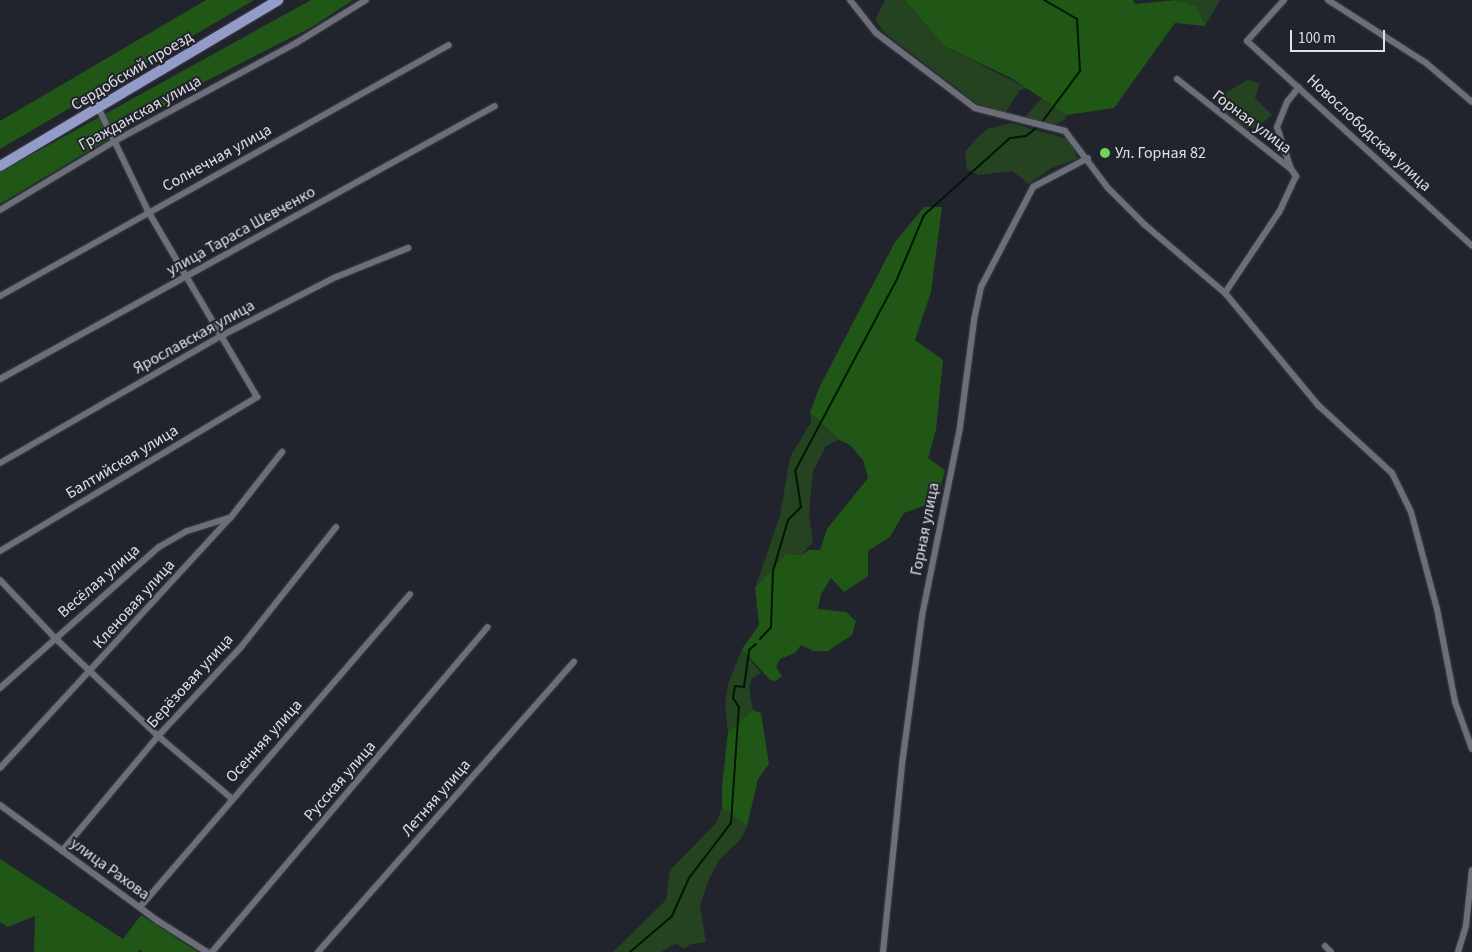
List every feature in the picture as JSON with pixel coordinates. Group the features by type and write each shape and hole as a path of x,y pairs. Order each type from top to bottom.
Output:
{"main road":[{"name":"Сердобский проезд","path":"0,166 99,109 278,0"}],"street":[{"name":"Гражданская улица","path":"0,210 113,142 296,43 366,0"},
{"path":"850,0 876,33 975,108 1011,120 1052,130 1065,131 1088,158 1108,188 1145,224 1225,293 1318,405 1392,473 1411,512 1437,609 1455,702 1472,749"},
{"name":"Новослободская улица","path":"1284,0 1247,40 1471,244"},
{"path":"1328,0 1426,63 1472,102"},
{"name":"Солнечная улица","path":"0,296 148,211 449,45"},
{"name":"Горная улица","path":"1177,79 1291,169 1296,176 1279,212 1225,293"},
{"path":"1291,169 1277,128 1287,102 1299,88"},
{"name":"улица Тараса Шевченко","path":"0,379 495,106"},
{"path":"99,109 113,142 148,211 223,336"},
{"name":"Горная улица","path":"883,952 902,764 922,616 960,427 974,320 981,287 1033,187 1088,158"},
{"name":"Ярославская улица","path":"0,464 223,336 336,277 408,248"},
{"name":"Балтийская улица","path":"0,551 258,397 223,336"},
{"name":"Кленовая улица","path":"0,768 92,672 231,517 282,452"},
{"name":"Весёлая улица","path":"0,688 159,547 187,531 231,517"},
{"name":"Берёзовая улица","path":"62,851 158,736 241,647 336,527"},
{"path":"0,580 55,638 158,736 232,798"},
{"name":"Осенняя улица","path":"140,907 232,798 410,594"},
{"name":"Русская улица","path":"212,952 488,628"},
{"name":"Летняя улица","path":"318,952 574,662"},
{"name":"улица Рахова","path":"0,805 140,907 207,952"},
{"path":"1458,952 1466,925 1472,870"},
{"path":"1325,946 1331,952"}],"green space":[{"path":"206,0 254,0 0,149 0,121"},
{"path":"311,0 353,0 312,27 208,80 0,204 0,172"},
{"path":"885,0 905,0 944,46 1027,88 1020,90 1005,113 976,103 886,34 875,20"},
{"path":"905,0 1133,0 1135,4 1175,0 1196,6 1205,26 1175,23 1114,108 1067,115 1011,78 944,46"},
{"path":"1175,0 1220,0 1205,26 1195,6"},
{"path":"1247,80 1260,83 1255,98 1272,115 1257,128 1247,128 1220,107 1225,93"},
{"path":"1042,98 1067,115 1064,120 1051,127 1024,118"},
{"path":"1011,123 1068,139 1075,149 1077,159 1052,168 1029,184 1012,171 978,175 967,169 965,152 974,141 987,129"},
{"path":"924,207 942,207 931,292 915,340 943,360 936,430 928,458 945,470 937,501 904,513 890,537 868,551 868,576 844,592 831,578 821,594 818,609 846,612 856,621 852,635 828,651 813,651 801,645 795,653 780,659 776,667 782,676 776,681 770,680 742,649 759,625 755,588 786,554 801,555 809,550 820,550 827,529 868,478 863,460 850,445 839,440 810,412 820,386 895,242"},
{"path":"810,412 839,440 826,446 813,471 809,514 813,542 801,555 786,554 755,588 780,516 790,457 811,422"},
{"path":"742,649 761,673 752,678 749,687 753,710 728,732 725,704 728,684"},
{"path":"753,710 761,713 769,764 758,779 747,826 722,808 722,786 728,732"},
{"path":"722,808 747,826 741,839 719,860 709,879 700,906 706,942 691,944 683,949 678,944 672,945 661,952 613,952 666,900 670,870 716,823"},
{"path":"0,859 123,939 141,915 198,952 142,952 140,949 138,952 34,952 35,916 8,927 0,922"}],"waterway":[{"path":"1042,122 1080,71 1077,19 1044,0"},
{"path":"760,639 771,627 773,571 788,520 801,507 795,471 897,279 924,215 1010,138 1026,136 1039,126"},
{"path":"630,952 672,916 689,878 731,823 739,707 733,698 735,686 744,687 749,650 756,644"}],"place":[{"name":"Ул. Горная 82","path":"1105,153"}]}
